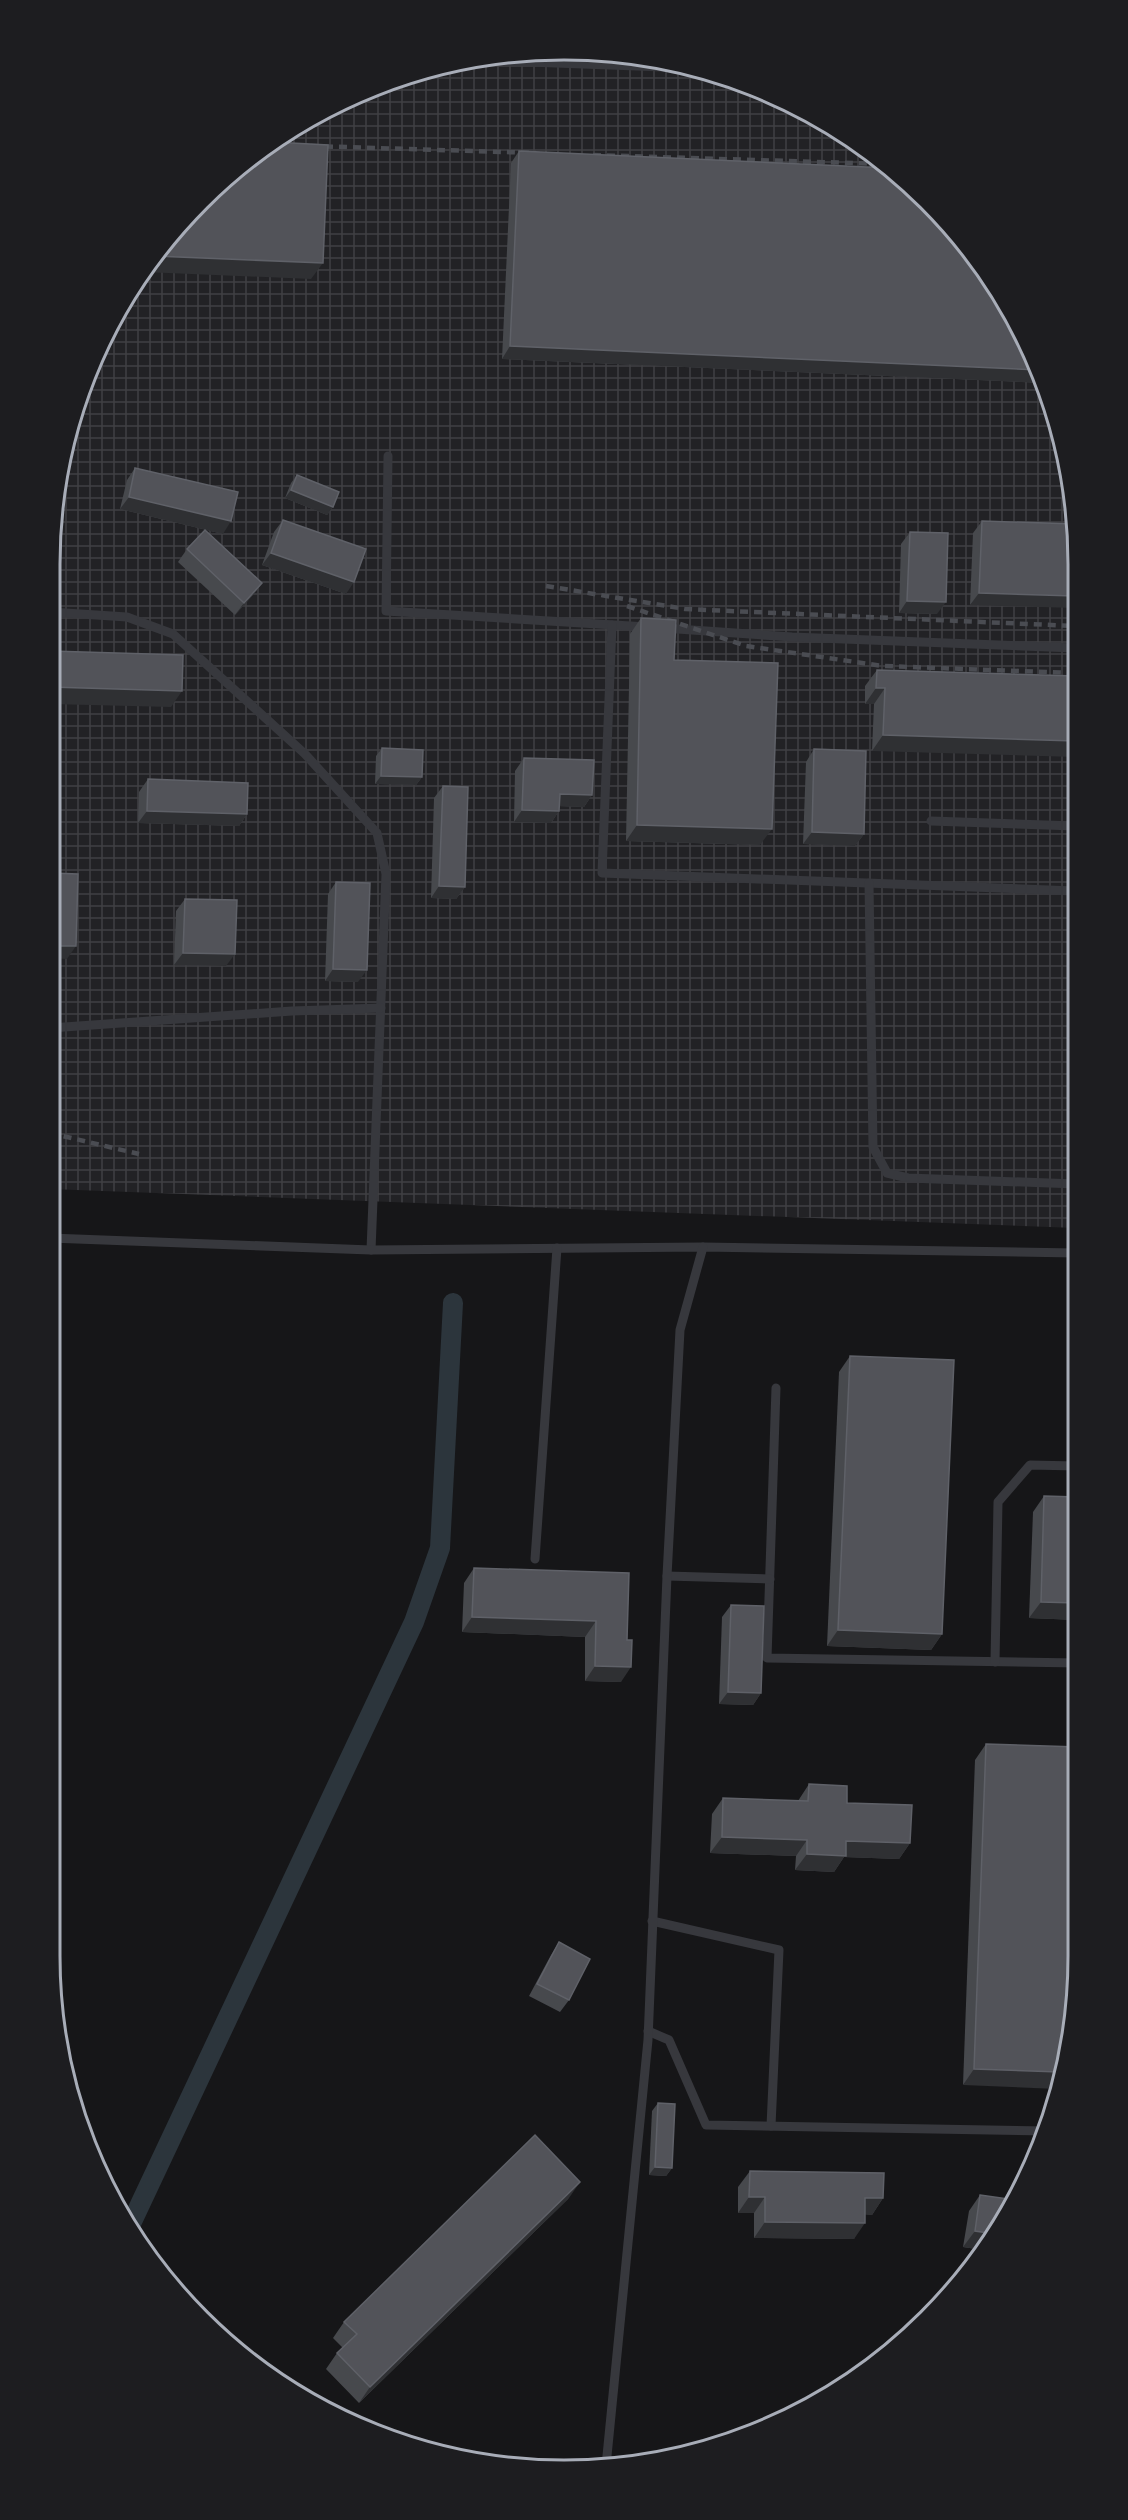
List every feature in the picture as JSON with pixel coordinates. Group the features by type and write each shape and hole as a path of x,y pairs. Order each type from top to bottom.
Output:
{"lane":[{"path":"522,62 642,66"},
{"path":"388,456 386,610 804,637 1068,648"},
{"path":"60,613 127,617 173,634 305,754 377,833 386,874 371,1250"},
{"path":"612,625 602,873 1068,891"},
{"path":"931,820 1068,826"},
{"path":"869,883 873,1147 887,1173 908,1178 1068,1184"},
{"path":"60,1027 292,1011 381,1008"},
{"path":"60,1238 371,1250 703,1247 1068,1253"},
{"path":"607,2458 648,2031 680,1330 703,1247"},
{"path":"536,1559 557,1248"},
{"path":"776,1388 767,1658 1068,1664"},
{"path":"995,1662 998,1502 1030,1465 1068,1466"},
{"path":"667,1576 770,1579"},
{"path":"652,1921 779,1950 771,2126"},
{"path":"648,2031 669,2040 705,2125 1036,2131"}],"shaded area":[{"path":"531,61 597,61 630,64 694,77 726,87 757,98 816,128 871,164 896,185 943,232 964,257 1000,312 1030,371 1051,434 1064,498 1068,564 1068,1228 60,1189 60,564 64,498 70,466 77,434 98,371 112,341 145,284 185,232 232,185 257,164 284,145 341,112 371,98 434,77 498,64"}],"building":[{"path":"288,143 328,145 323,263 165,256 185,232 232,185"},
{"path":"519,151 875,167 920,208 964,257 1000,312 1029,370 510,346"},
{"path":"135,468 238,492 231,521 129,497"},
{"path":"297,475 339,492 333,507 291,490"},
{"path":"283,520 366,549 354,582 271,553"},
{"path":"982,521 1066,524 1068,596 979,593"},
{"path":"205,530 262,583 244,603 187,549"},
{"path":"910,532 948,533 946,602 907,601"},
{"path":"641,618 676,620 674,660 778,663 772,829 637,825"},
{"path":"60,651 183,655 182,691 60,687"},
{"path":"877,670 1068,676 1068,741 883,735 885,688 876,688"},
{"path":"382,748 423,750 422,777 381,776"},
{"path":"814,749 866,751 864,834 812,832"},
{"path":"524,758 594,760 592,795 560,794 559,811 522,810"},
{"path":"148,779 248,783 247,814 147,811"},
{"path":"443,786 468,787 465,887 439,886"},
{"path":"60,873 78,874 76,946 60,946"},
{"path":"336,882 370,883 367,970 333,969"},
{"path":"185,899 237,900 235,954 183,953"},
{"path":"850,1356 954,1360 942,1634 838,1630"},
{"path":"1044,1496 1068,1497 1068,1603 1041,1602"},
{"path":"474,1568 629,1573 627,1640 632,1640 631,1667 595,1666 596,1621 472,1617"},
{"path":"731,1605 764,1606 761,1693 728,1692"},
{"path":"986,1744 1068,1747 1067,1989 1064,2022 1054,2072 974,2069"},
{"path":"809,1784 847,1786 847,1803 912,1805 910,1843 846,1841 846,1856 807,1854 807,1840 722,1837 723,1798 808,1801"},
{"path":"559,1942 590,1959 569,2000 537,1984"},
{"path":"658,2103 675,2104 672,2168 655,2167"},
{"path":"535,2135 580,2182 370,2387 337,2353 357,2334 344,2322"},
{"path":"750,2171 884,2173 883,2198 865,2198 865,2223 765,2222 765,2197 749,2197"},
{"path":"980,2195 1005,2199 985,2233 975,2231"}],"waterway":[{"path":"134,2218 414,1622 440,1548 453,1303"}],"railway":[{"path":"311,146 536,153"},
{"path":"593,155 870,164"},
{"path":"546,586 685,609 1068,626"},
{"path":"627,606 746,646 883,666 1068,673"},
{"path":"60,1135 139,1154"}]}
